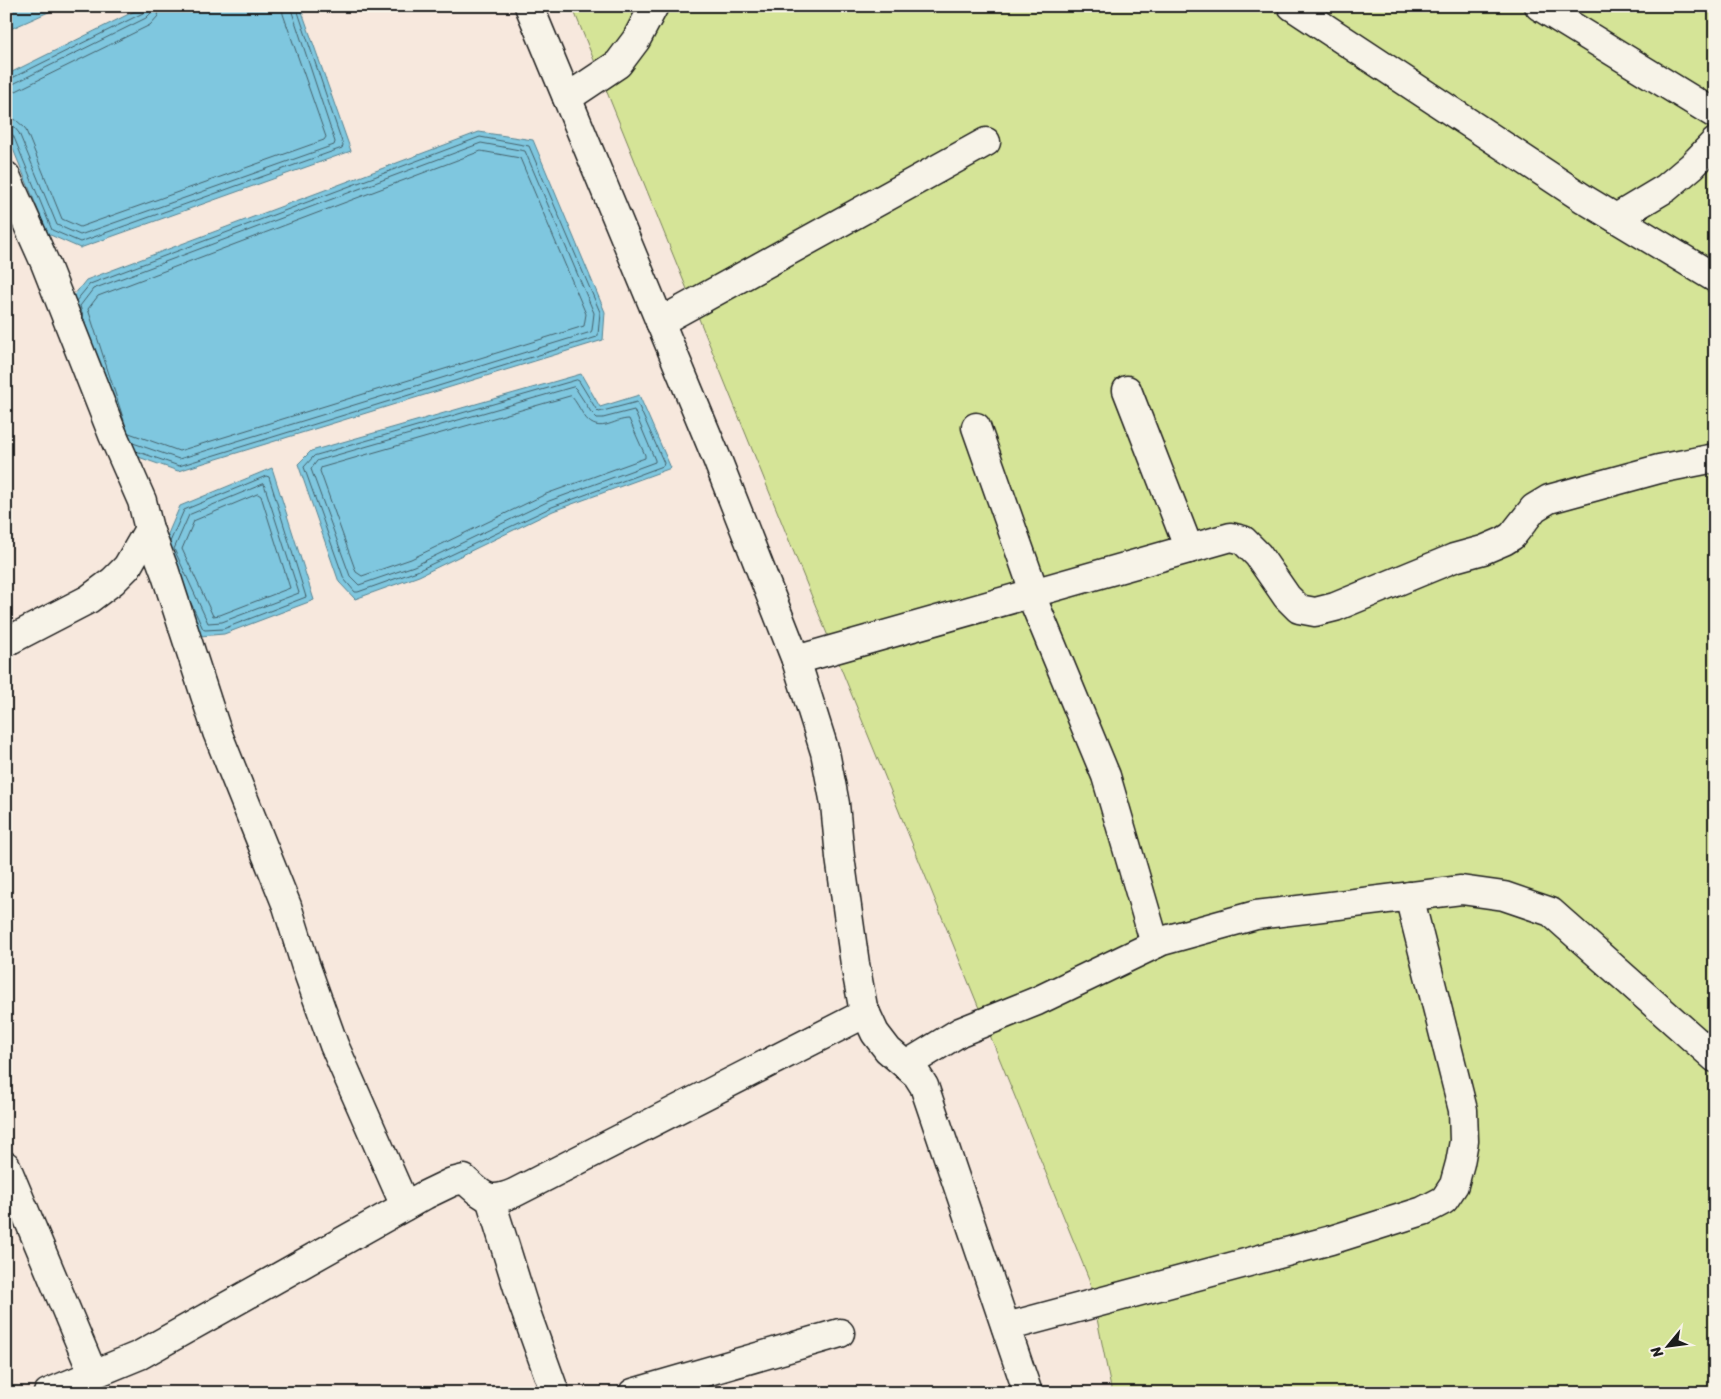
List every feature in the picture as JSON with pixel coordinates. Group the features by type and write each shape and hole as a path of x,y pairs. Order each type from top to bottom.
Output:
{"street":[{"path":"529,6 717,458 796,660 825,752 835,804 840,857 863,1007 875,1033 888,1050 917,1075 924,1086 1028,1393"},
{"path":"567,98 618,64 636,40 654,6"},
{"path":"1292,6 1584,199 1715,278"},
{"path":"1539,6 1715,114"},
{"path":"660,322 986,142"},
{"path":"1616,218 1666,188 1692,166 1715,142"},
{"path":"6,176 45,263 113,435 142,501 149,529 165,572 216,732 288,906 306,967 334,1045 405,1206"},
{"path":"1127,390 1189,549"},
{"path":"976,427 1033,594 1106,776 1155,944"},
{"path":"796,660 1231,537 1242,540 1258,555 1287,596 1299,609 1314,612 1335,607 1454,558 1483,550 1504,541 1512,536 1534,508 1550,499 1659,469 1715,458"},
{"path":"6,642 89,599 113,581 127,567 149,529"},
{"path":"906,1065 960,1032 1037,1001 1155,944 1256,915 1461,890 1504,896 1551,912 1715,1058"},
{"path":"1006,1327 1331,1240 1423,1211 1444,1200 1454,1185 1460,1163 1464,1141 1463,1110 1409,896"},
{"path":"48,1393 96,1383 140,1355 405,1206 452,1182 500,1199 866,1013"},
{"path":"6,1166 96,1383"},
{"path":"478,1190 524,1304 555,1393"},
{"path":"633,1393 840,1333"}],"green space":[{"path":"572,6 1715,6 1715,1393 1112,1393 1089,1279"}],"water":[{"path":"6,6 62,6 6,31"},
{"path":"145,6 300,6 351,151 80,248 48,234 6,132 6,75"},
{"path":"479,132 533,140 605,312 603,340 178,471 113,448 67,304 86,280"},
{"path":"581,374 600,407 639,395 671,468 553,511 419,576 355,599 339,582 298,464 311,451"},
{"path":"272,468 314,600 224,634 200,636 161,550 180,506"}]}
